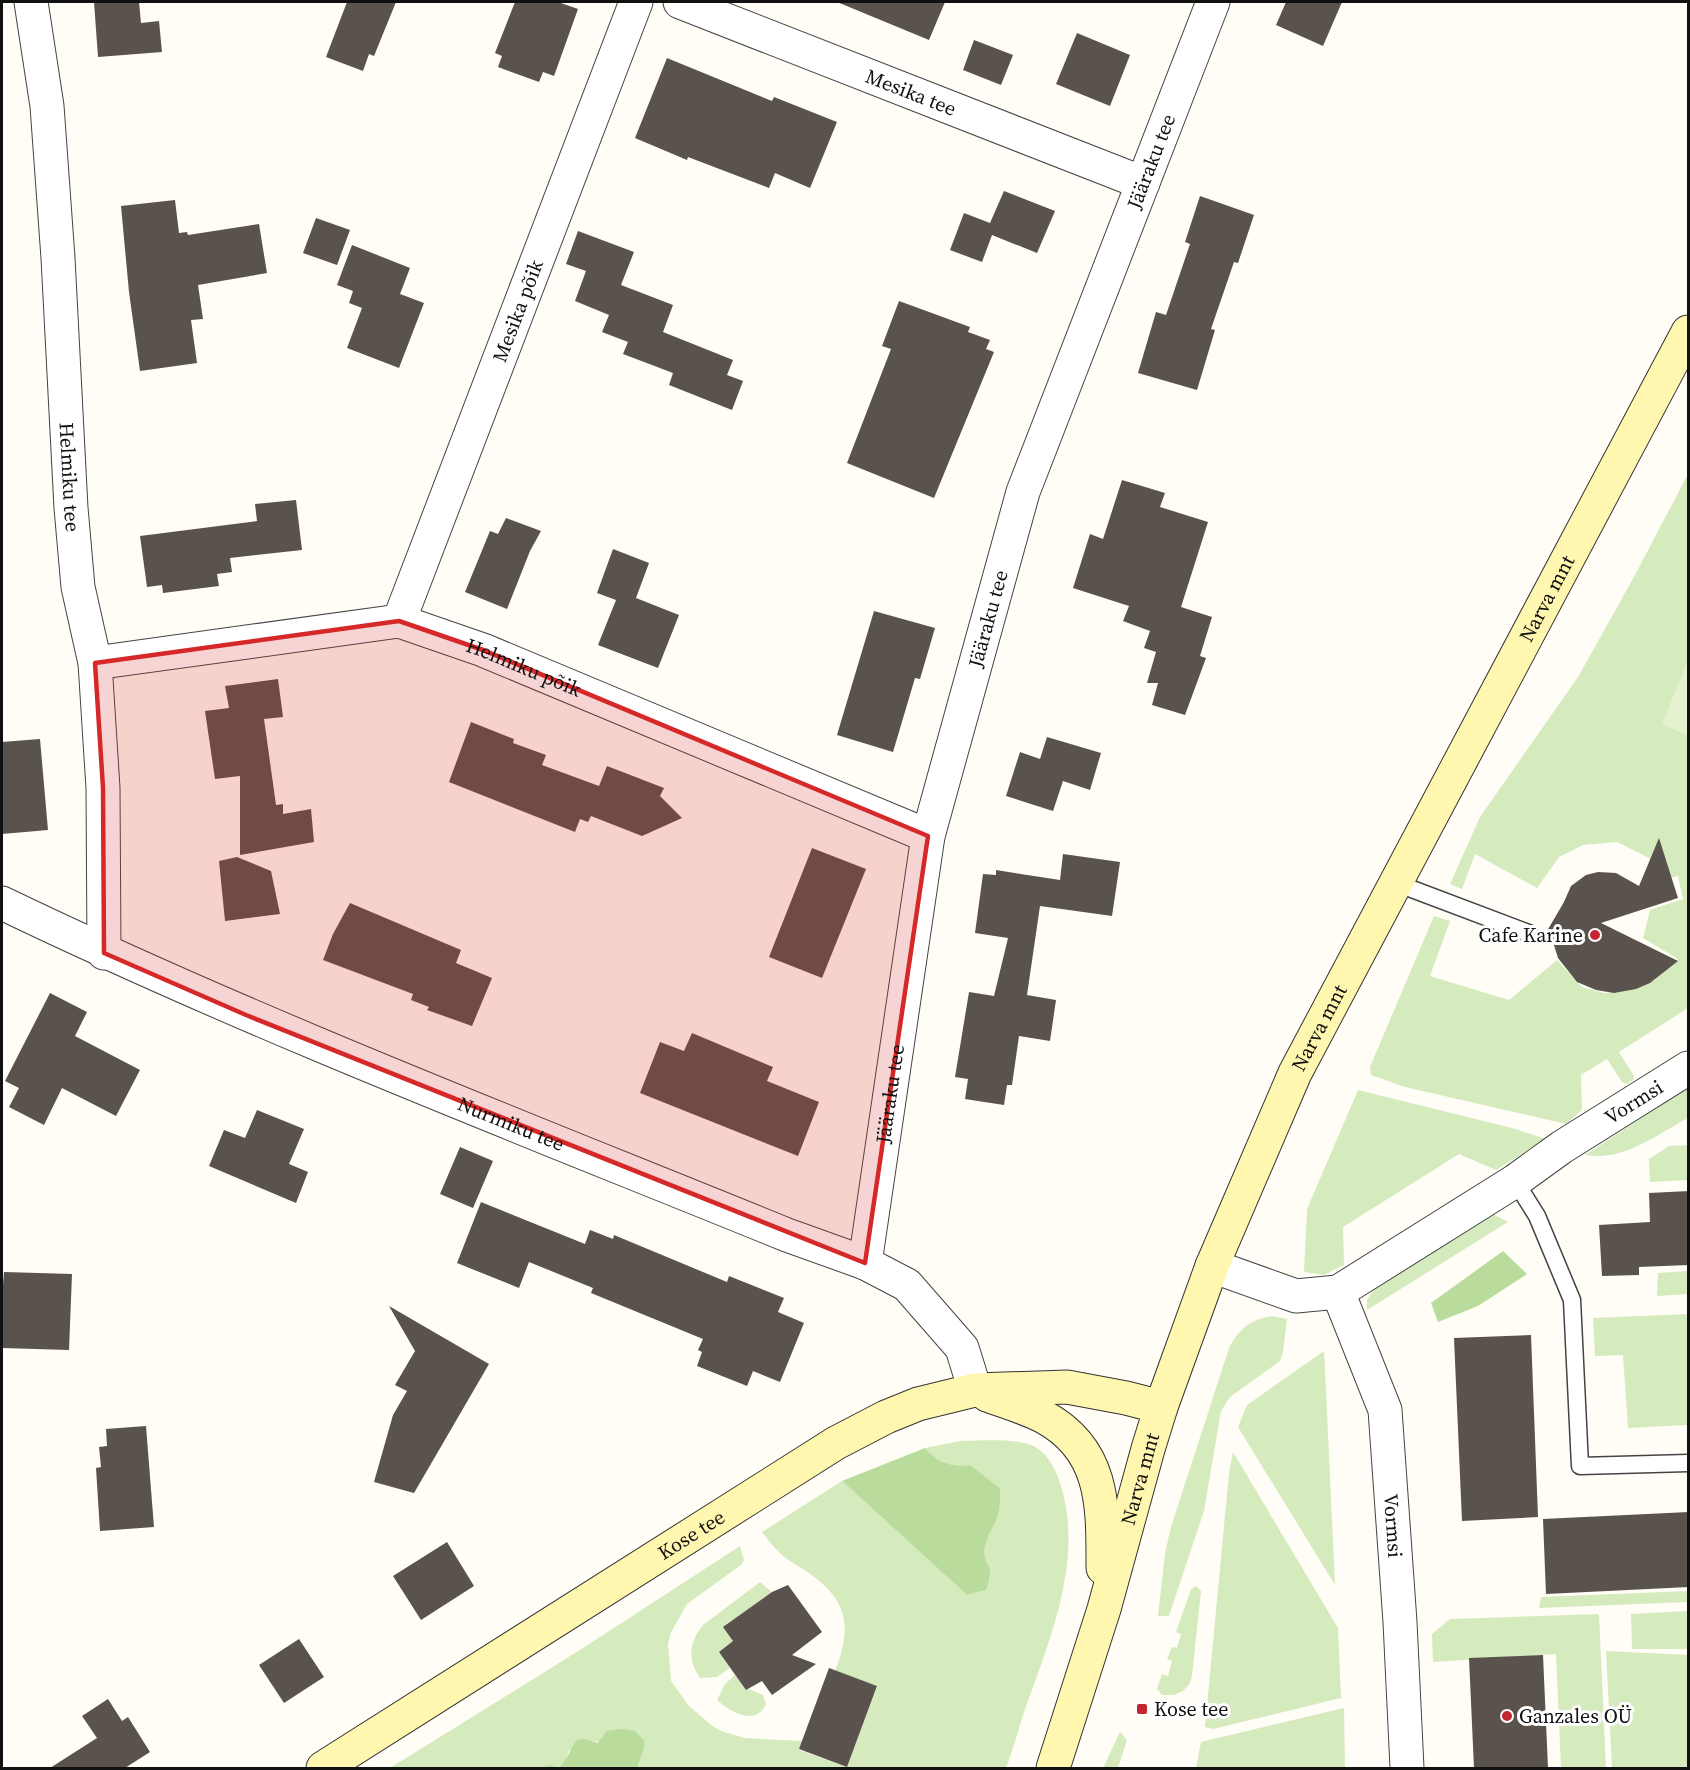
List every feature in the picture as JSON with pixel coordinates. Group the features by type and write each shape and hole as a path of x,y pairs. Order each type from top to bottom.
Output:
{"main road":[{"name":"Narva mnt","path":"1053,1768 1104,1609 1161,1407 1212,1266 1295,1073 1689,332"},
{"name":"Kose tee","path":"323,1768 836,1443 886,1417 918,1404 975,1390 1067,1387 1161,1407"},
{"path":"975,1390 1042,1416 1069,1434 1088,1459 1096,1479 1101,1504 1104,1609"}],"street":[{"name":"Helmiku tee","path":"31,2 47,106 58,258 70,508 78,587 95,663 103,788 104,953"},
{"name":"Mesika põik","path":"399,621 636,2"},
{"name":"Mesika tee","path":"680,2 1143,183"},
{"name":"Jääraku tee","path":"865,1263 928,836 1023,492 1213,2"},
{"name":"Helmiku põik","path":"95,663 399,621 483,650 928,836"},
{"name":"Nurmiku tee","path":"2,903 104,953 257,1019 776,1230 865,1263 907,1285 962,1348 975,1390"},
{"name":"Vormsi","path":"1212,1266 1296,1296 1338,1292 1689,1068"},
{"name":"Vormsi","path":"1338,1292 1385,1410 1400,1622 1407,1768"}],"lane":[{"path":"1396,883 1531,934"},
{"path":"1515,1181 1537,1216 1572,1300 1580,1466 1689,1463"}],"highlighted area":[{"path":"399,621 483,650 928,836 865,1263 246,1015 104,953 103,788 95,663"}],"green space":[{"path":"1688,474 1688,1008 1619,1052 1634,1076 1634,1079 1627,1084 1622,1082 1607,1059 1581,1075 1582,1110 1566,1124 1405,1087 1371,1075 1370,1067 1434,916 1450,921 1430,976 1509,1000 1557,960 1582,987 1604,993 1620,992 1653,981 1678,959 1643,938 1650,910 1683,899 1678,876 1661,880 1651,859 1617,842 1583,845 1559,857 1537,888 1475,854 1462,889 1450,884 1480,817 1578,677"},
{"path":"1688,660 1688,736 1662,724"},
{"path":"1688,1088 1688,1118 1626,1151 1613,1155 1585,1155"},
{"path":"1358,1090 1512,1128 1546,1139 1496,1170 1459,1154 1343,1227 1344,1265 1324,1275 1304,1272 1307,1209"},
{"path":"1688,1145 1688,1180 1650,1182 1649,1159 1669,1146"},
{"path":"1491,1213 1508,1222 1367,1310 1367,1300 1375,1288"},
{"path":"1503,1251 1527,1274 1478,1306 1438,1322 1431,1303"},
{"path":"1688,1271 1688,1294 1657,1296 1658,1273"},
{"path":"1688,1314 1688,1425 1628,1428 1623,1355 1595,1356 1593,1318"},
{"path":"1271,1316 1287,1319 1280,1361 1230,1397 1221,1411 1204,1511 1169,1616 1158,1616 1165,1553 1171,1527 1229,1348 1246,1326"},
{"path":"1324,1351 1335,1585 1238,1427 1247,1405"},
{"path":"960,1441 1021,1442 1037,1448 1046,1456 1055,1470 1067,1514 1066,1572 1061,1601 1006,1768 637,1768 644,1749 593,1741 569,1750 565,1762 559,1768 551,1765 538,1768 390,1768 583,1648 740,1546 744,1560 741,1565 687,1604 671,1632 668,1644 671,1681 689,1706 715,1728 745,1738 802,1741 799,1750 847,1767 877,1687 835,1671 841,1654 845,1625 837,1601 818,1579 780,1553 762,1532 842,1481 967,1595 986,1590 985,1544 1000,1504 1000,1488 970,1465 945,1463 925,1448"},
{"path":"925,1448 945,1463 970,1465 1000,1488 996,1520 984,1550 986,1562 990,1568 986,1590 967,1595 842,1481"},
{"path":"1233,1452 1338,1628 1341,1698 1213,1729 1205,1727 1229,1473"},
{"path":"760,1582 772,1592 724,1627 733,1641 719,1652 730,1668 717,1677 700,1678 693,1665 691,1651 698,1631"},
{"path":"1196,1586 1201,1591 1190,1683 1183,1691 1174,1695 1162,1695 1157,1689 1162,1674 1168,1676 1172,1661 1167,1659 1172,1647 1177,1648 1181,1634 1176,1632 1191,1589"},
{"path":"1688,1591 1688,1602 1539,1608 1541,1597"},
{"path":"1688,1611 1688,1649 1632,1649 1631,1614"},
{"path":"1599,1614 1606,1768 1561,1768 1556,1654 1433,1662 1432,1634 1450,1619"},
{"path":"1606,1651 1688,1655 1688,1768 1612,1768"},
{"path":"735,1675 746,1690 749,1689 763,1695 766,1704 756,1715 736,1713 717,1700 725,1684"},
{"path":"1344,1708 1345,1768 1196,1768 1201,1742"},
{"path":"622,1729 635,1731 644,1741 644,1749 637,1768 559,1768 577,1740 584,1739 598,1743 607,1731"},
{"path":"1120,1732 1127,1740 1118,1768 1103,1768"},
{"path":"551,1765 559,1768 538,1768"}],"building":[{"path":"94,2 139,2 141,23 159,21 162,52 98,57"},
{"path":"347,2 396,2 374,56 369,54 363,71 326,57"},
{"path":"515,2 558,2 578,9 554,76 543,72 539,82 498,67 502,56 495,53"},
{"path":"837,2 945,2 929,40"},
{"path":"1286,2 1342,2 1323,46 1276,25"},
{"path":"1077,33 1130,55 1110,106 1056,84"},
{"path":"974,40 1013,55 1001,85 963,70"},
{"path":"667,58 772,101 774,97 837,122 810,188 775,173 769,188 688,157 687,160 635,138"},
{"path":"1004,191 1055,211 1037,253 992,235 982,262 950,250 964,213 990,223"},
{"path":"1200,196 1254,215 1238,263 1234,262 1211,329 1215,330 1197,390 1138,373 1156,312 1166,315 1190,244 1185,242"},
{"path":"175,200 179,233 187,232 188,235 259,224 267,273 198,285 203,319 191,320 197,363 140,371 129,292 121,206"},
{"path":"316,218 350,230 337,265 303,253"},
{"path":"578,231 634,252 621,285 673,305 663,332 733,360 727,375 743,381 732,410 669,385 673,373 623,354 628,342 602,332 609,315 575,301 586,271 566,264"},
{"path":"352,245 410,268 400,294 424,303 399,368 347,348 362,308 349,303 353,291 337,285"},
{"path":"899,301 970,327 968,332 990,340 986,349 994,352 934,498 847,463 891,349 882,346"},
{"path":"1122,480 1165,493 1160,507 1208,522 1181,607 1212,617 1200,656 1206,658 1185,715 1152,705 1158,683 1147,683 1156,652 1144,648 1150,631 1123,621 1129,606 1073,588 1090,534 1103,539"},
{"path":"296,500 302,550 230,558 232,572 217,574 219,586 163,593 162,585 147,587 140,536 257,521 255,504"},
{"path":"506,518 541,531 530,551 507,609 465,592 490,531 498,534"},
{"path":"613,549 649,563 636,598 679,615 658,668 598,645 616,600 597,593"},
{"path":"874,611 935,628 920,679 915,678 893,752 837,735"},
{"path":"278,679 283,717 264,719 276,805 283,804 283,814 311,809 314,842 240,855 240,776 215,779 205,711 229,708 225,686"},
{"path":"471,722 514,739 513,743 546,755 542,765 599,786 607,766 664,788 660,796 682,818 642,836 591,816 588,822 580,819 575,832 449,782"},
{"path":"1047,737 1101,753 1090,790 1063,781 1053,811 1006,796 1020,752 1040,759"},
{"path":"40,739 48,830 2,834 2,742"},
{"name":"Cafe Karine","path":"1659,838 1678,898 1601,923 1678,961 1650,983 1636,989 1614,993 1596,990 1577,982 1558,958 1552,939 1540,943 1571,886 1586,875 1598,872 1616,873 1639,886"},
{"path":"812,848 866,869 822,978 769,957"},
{"path":"1063,854 1120,862 1112,916 1040,906 1027,995 1056,1000 1050,1041 1019,1036 1012,1085 1007,1085 1004,1105 965,1099 968,1079 955,1077 969,992 994,996 1008,938 975,933 983,874 996,875 996,870 1060,880"},
{"path":"237,857 271,871 280,914 225,921 219,861"},
{"path":"350,903 461,950 456,963 492,978 472,1026 427,1010 429,1007 411,1000 413,994 323,960 333,934"},
{"path":"50,993 87,1012 75,1036 140,1070 116,1116 62,1088 44,1125 9,1107 19,1088 5,1081"},
{"path":"692,1033 773,1067 767,1081 819,1102 798,1156 640,1093 660,1042 684,1051"},
{"path":"257,1110 304,1129 289,1164 308,1172 296,1203 209,1166 224,1130 245,1138"},
{"path":"460,1147 493,1161 473,1208 440,1194"},
{"path":"1689,1191 1689,1265 1639,1267 1639,1275 1602,1276 1599,1225 1650,1222 1649,1193"},
{"path":"481,1202 585,1244 590,1230 613,1239 614,1235 727,1282 729,1276 784,1298 778,1312 804,1323 780,1382 753,1371 747,1386 697,1366 702,1352 698,1350 703,1339 591,1293 593,1288 529,1262 519,1288 457,1263"},
{"path":"4,1272 72,1274 69,1350 2,1348"},
{"path":"389,1306 489,1364 414,1493 374,1482 393,1415 407,1391 395,1385 415,1351"},
{"path":"1531,1335 1538,1517 1462,1521 1454,1338"},
{"path":"146,1426 154,1527 100,1531 96,1468 101,1467 99,1447 107,1446 106,1429"},
{"path":"1689,1512 1689,1587 1546,1594 1543,1519"},
{"path":"447,1542 474,1586 421,1620 393,1576"},
{"path":"788,1585 822,1632 792,1655 816,1664 772,1695 762,1681 746,1690 719,1652 733,1641 723,1627 772,1592"},
{"path":"299,1639 324,1677 284,1703 259,1665"},
{"path":"1543,1655 1548,1768 1474,1768 1469,1658"},
{"path":"829,1668 877,1686 847,1767 799,1749"},
{"path":"108,1699 122,1721 128,1717 150,1752 125,1768 50,1768 97,1738 82,1716"}],"place":[{"name":"Cafe Karine","path":"1595,935"},
{"name":"Kose tee","path":"1142,1709"},
{"name":"Ganzales OÜ","path":"1507,1716"}]}
